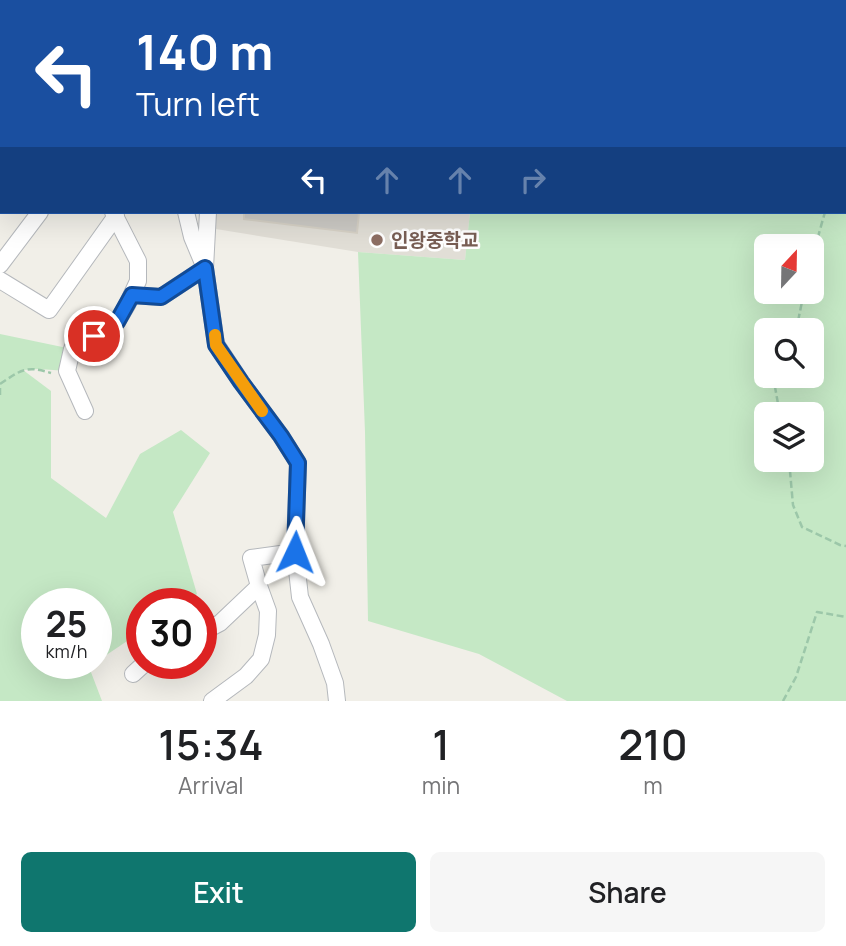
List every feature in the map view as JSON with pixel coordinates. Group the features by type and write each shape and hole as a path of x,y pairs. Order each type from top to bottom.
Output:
{"street":[{"path":"0,265 38,214"},
{"path":"0,280 49,310 115,214 138,261 138,281 117,322 72,349 67,371 85,411"},
{"path":"186,214 192,237 205,268"},
{"path":"208,214 205,268 216,345 298,463 295,552 300,597 321,644 335,684 337,701"},
{"path":"132,295 161,297 205,268"},
{"path":"218,699 246,676 261,659 267,635 268,611 251,558 295,552"},
{"path":"217,624 259,586"}],"path":[{"path":"819,234 824,214"},
{"path":"0,398 0,386 22,369 39,369 71,379"},
{"path":"790,472 793,505 802,527 846,546"},
{"path":"783,701 796,677 817,612 846,617"}],"shaded area":[{"name":"인왕중학교","path":"214,214 470,214 465,260 358,252 216,229"}],"green space":[{"path":"470,214 846,214 846,701 567,701 479,654 368,621 365,432 358,252 465,260"},
{"path":"0,334 72,349 67,371 23,370 51,391 51,478 106,518 140,454 181,430 210,453 173,512 195,588 126,588 126,642 112,651 112,588 21,588 21,679 94,679 102,701 0,701"}],"building":[{"path":"244,214 359,214 357,233 244,219"}],"slow traffic":[{"path":"215,335 216,345 262,411"}],"place":[{"name":"인왕중학교","path":"377,240"}],"route":[{"path":"94,336 117,322 132,295 161,297 205,268 216,345 298,463 295,552"}]}
